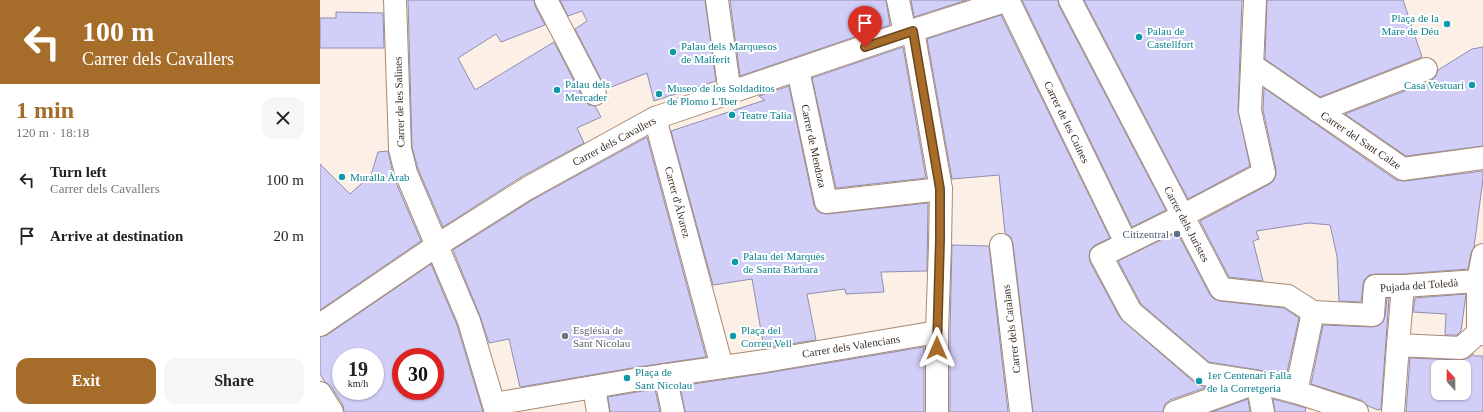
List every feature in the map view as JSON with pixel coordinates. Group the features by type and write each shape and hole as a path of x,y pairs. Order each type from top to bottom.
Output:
{"street":[{"name":"Carrer de les Salines","path":"395,0 400,149 406,173 469,321 495,408"},
{"path":"546,0 595,94"},
{"path":"717,0 730,94"},
{"path":"898,0 909,32 940,189 937,412"},
{"name":"Carrer dels Cavallers","path":"320,325 436,246 528,188 655,118 1008,0"},
{"name":"Carrer de les Cuines","path":"1008,0 1126,243"},
{"name":"Carrer dels Juristes","path":"1070,0 1221,289 1288,296 1313,312"},
{"path":"1255,0 1250,111 1264,173 1101,256 1131,312 1204,374 1258,382 1296,392 1357,412"},
{"name":"Carrer del Sant Calze","path":"1252,65 1403,169 1483,158"},
{"path":"1318,111 1426,69"},
{"name":"Carrer de Mendoza","path":"798,70 826,202 940,189"},
{"name":"Carrer d'Álvarez","path":"655,118 722,367"},
{"name":"Carrer dels Catalans","path":"1001,245 1022,412"},
{"path":"1398,345 1461,348 1481,334 1478,281 1483,255"},
{"name":"Pujada del Toledà","path":"1313,312 1373,315 1375,286 1402,286 1478,281"},
{"path":"1393,412 1402,286"},
{"path":"1296,392 1313,312"},
{"name":"Carrer dels Valencians","path":"722,367 937,332"},
{"path":"495,408 594,387 722,367"},
{"path":"665,375 672,412"},
{"path":"1176,412 1258,382"},
{"path":"1258,382 1263,412"},
{"path":"594,387 598,412"}],"building":[{"path":"408,0 534,0 535,6 545,25 501,42 496,34 458,58 475,90 554,42 584,100 589,105 595,106 601,117 577,128 584,143 521,177 443,227 418,169 412,147"},
{"name":"Palau dels Marquesos de Malferit","path":"560,0 705,0 716,81 654,101 647,73 606,89 575,29 587,21 582,11 568,16"},
{"path":"730,0 886,0 890,25 740,76"},
{"path":"911,0 967,0 914,17"},
{"path":"1022,0 1058,0 1059,6 1166,210 1132,227"},
{"path":"1084,0 1242,0 1238,110 1250,166 1188,199"},
{"path":"1267,0 1403,0 1422,57 1320,97 1265,59"},
{"path":"336,12 383,13 384,48 320,48 320,18 336,18"},
{"path":"1001,15 1110,238 1095,245 1090,250 1089,256 1090,262 1120,318 1196,384 1207,387 1170,400 1165,404 1163,412 1033,412 1013,244 1011,237 1005,233 999,175 952,179 927,39"},
{"path":"903,47 926,178 836,188 812,78"},
{"path":"1483,47 1483,146 1406,156 1345,114 1431,81 1436,76 1438,70 1472,49"},
{"path":"789,86 816,210 827,214 928,203 927,271 881,272 884,292 846,294 845,289 807,294 816,340 764,348 752,279 713,285 671,131 765,100 759,96"},
{"path":"1264,88 1396,180 1405,181 1483,171 1474,247 1471,253 1468,269 1369,275 1364,280 1361,302 1339,301 1337,256 1330,225 1309,223 1256,231 1259,239 1253,241 1263,281 1229,277 1200,221 1270,184 1274,180 1276,170 1263,110"},
{"path":"647,137 706,357 520,387 509,339 489,343 480,316 453,250 534,199"},
{"path":"388,151 394,178 421,241 320,310 320,164 350,194 371,175 378,152"},
{"path":"1177,232 1210,295 1214,299 1220,301 1284,308 1299,318 1286,377 1259,370 1209,362 1141,304 1118,261"},
{"path":"952,245 989,246 1008,412 950,412"},
{"path":"431,264 457,325 483,412 344,412 343,405 340,400 384,400 384,348 332,348 332,388 325,382 320,374 320,337 327,335"},
{"path":"1466,294 1461,331 1457,335 1445,335 1446,314 1413,312 1415,298"},
{"path":"1387,298 1389,298 1381,409 1378,410 1368,406 1361,400 1311,384 1323,325 1378,326 1383,322 1385,316"},
{"path":"924,347 924,412 685,412 680,386"},
{"path":"1473,354 1474,356 1483,356 1483,412 1406,412 1410,358 1460,360 1469,358"},
{"path":"655,389 660,412 610,412 608,397"},
{"path":"1248,399 1250,412 1212,412"},
{"path":"1273,399 1306,408 1305,412 1275,412"}],"place":[{"name":"Plaça de la Mare de Déu","path":"1447,24"},
{"name":"Palau de Castellfort","path":"1139,37"},
{"name":"Palau dels Marquesos de Malferit","path":"673,52"},
{"name":"Casa Vestuari","path":"1472,85"},
{"name":"Palau dels Mercader","path":"557,90"},
{"name":"Museo de los Soldaditos de Plomo L'Iber","path":"659,94"},
{"name":"Teatre Talia","path":"732,115"},
{"name":"Muralla Àrab","path":"342,177"},
{"name":"Citizentral","path":"1177,234"},
{"name":"Palau del Marquès de Santa Bàrbara","path":"735,262"},
{"name":"Església de Sant Nicolau","path":"565,336"},
{"name":"Plaça del Correu Vell","path":"733,336"},
{"name":"Plaça de Sant Nicolau","path":"627,378"},
{"name":"1er Centenari Falla de la Corretgeria","path":"1199,381"}],"route":[{"path":"865,47 913,31 940,180 937,348"}]}
